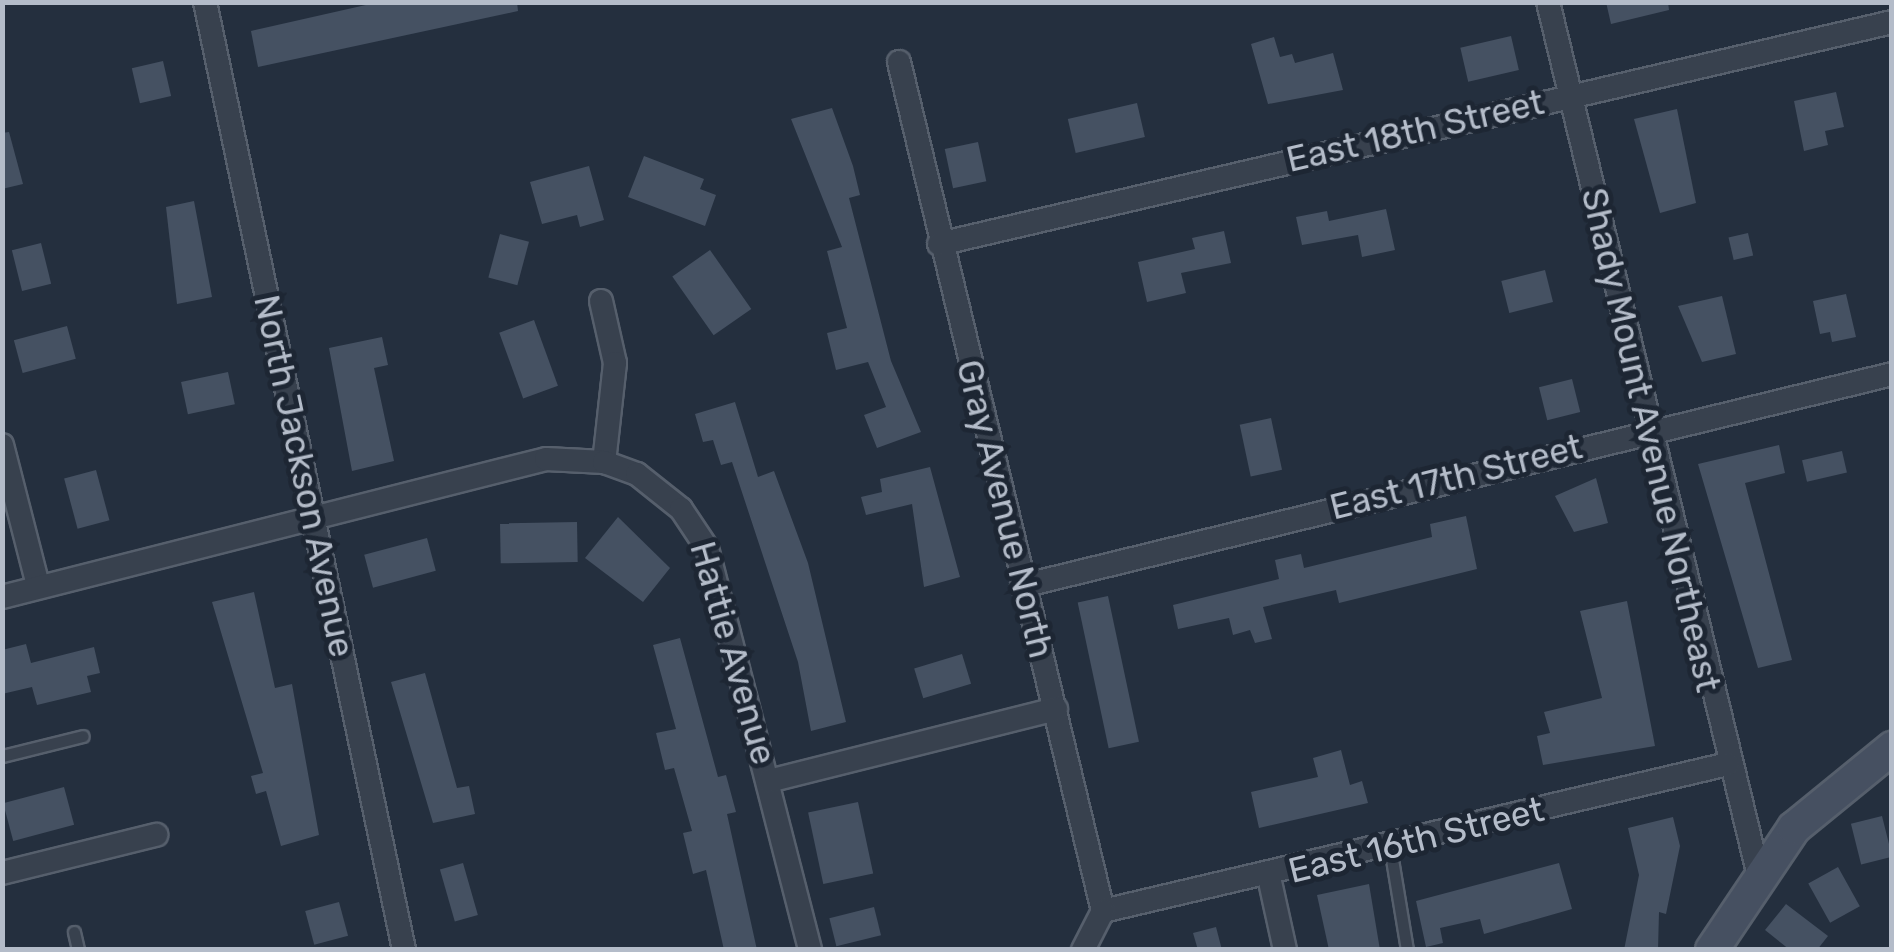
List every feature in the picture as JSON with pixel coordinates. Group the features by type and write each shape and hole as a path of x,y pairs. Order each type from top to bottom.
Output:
{"street":[{"path":"206,6 230,2"},
{"name":"Shady Mount Avenue Northeast","path":"1548,2 1728,764 1759,876"},
{"name":"North Jackson Avenue","path":"206,6 404,950"},
{"name":"East 18th Street","path":"939,244 1892,22"},
{"name":"Gray Avenue North","path":"899,62 939,244 1103,911"},
{"path":"601,302 615,364 604,462"},
{"name":"East 17th Street","path":"1022,586 1648,429 1892,374"},
{"path":"2,445 38,586"},
{"name":"Hattie Avenue","path":"313,521 546,459 604,462 647,481 696,526 769,780 810,950"},
{"path":"2,597 313,521"},
{"path":"769,780 1056,709"},
{"path":"1712,950 1794,828 1892,748"},
{"name":"East 16th Street","path":"1103,911 1270,876 1728,764"},
{"path":"2,873 156,835"},
{"path":"1270,876 1285,950"},
{"path":"1083,950 1103,911"}],"lane":[{"path":"2,756 83,736"},
{"path":"1390,847 1407,950"},
{"path":"74,932 78,950"}],"building":[{"path":"379,2 517,2 518,11 258,67 251,31"},
{"path":"1606,2 1668,2 1669,10 1611,24"},
{"path":"1511,36 1519,70 1468,82 1460,48"},
{"path":"1274,37 1280,57 1292,54 1295,63 1333,53 1343,90 1268,104 1251,44"},
{"path":"163,61 171,96 140,103 132,68"},
{"path":"1836,92 1844,127 1825,131 1828,145 1804,151 1794,101"},
{"path":"1137,103 1145,137 1076,153 1068,119"},
{"path":"832,108 860,195 849,198 891,361 921,432 877,448 864,415 886,407 868,362 836,370 827,333 847,328 827,251 842,247 791,119"},
{"path":"1677,109 1696,203 1660,213 1634,119"},
{"path":"9,132 23,184 2,189 2,133"},
{"path":"978,142 986,181 953,188 945,149"},
{"path":"644,156 704,179 700,189 716,195 705,226 628,197"},
{"path":"589,166 604,220 580,227 577,215 542,224 530,182"},
{"path":"194,201 212,297 177,304 166,207"},
{"path":"1386,209 1395,250 1362,257 1358,235 1302,245 1296,217 1327,211 1329,221"},
{"path":"1224,231 1231,263 1181,273 1186,293 1147,302 1138,262 1195,249 1192,238"},
{"path":"1748,233 1753,255 1734,260 1729,237"},
{"path":"500,234 529,242 517,285 488,277"},
{"path":"41,243 51,284 22,291 12,250"},
{"path":"710,250 751,309 714,335 672,276"},
{"path":"1545,270 1553,302 1509,313 1501,281"},
{"path":"1846,294 1856,337 1832,342 1830,332 1820,334 1813,301"},
{"path":"1722,296 1736,354 1702,362 1678,306"},
{"path":"534,320 558,386 523,398 499,333"},
{"path":"67,326 76,359 23,373 14,340"},
{"path":"382,337 388,365 374,368 394,461 352,471 329,348"},
{"path":"228,372 235,404 188,414 181,382"},
{"path":"1572,379 1580,412 1547,420 1539,387"},
{"path":"735,402 758,477 774,471 808,563 846,722 811,731 798,662 732,462 721,465 713,440 703,442 695,414"},
{"path":"1271,418 1282,470 1251,476 1240,425"},
{"path":"1779,445 1785,473 1745,483 1792,660 1758,668 1698,464"},
{"path":"1842,451 1847,472 1807,482 1802,460"},
{"path":"930,467 960,577 924,587 912,504 866,515 861,497 882,492 880,479"},
{"path":"96,470 109,520 78,529 64,479"},
{"path":"1596,478 1608,523 1574,532 1555,496"},
{"path":"1466,516 1477,569 1339,603 1336,590 1263,607 1272,639 1255,643 1250,630 1233,635 1229,618 1178,629 1173,605 1279,579 1275,560 1301,554 1304,568 1432,537 1430,524"},
{"path":"618,517 670,568 643,602 585,558"},
{"path":"577,522 578,562 501,563 500,523"},
{"path":"427,538 436,571 373,588 364,555"},
{"path":"254,592 275,688 292,684 319,835 281,846 266,791 256,794 251,776 263,773 212,602"},
{"path":"1108,596 1139,742 1109,748 1078,602"},
{"path":"1627,601 1655,746 1543,765 1537,736 1550,733 1544,712 1602,698 1580,611"},
{"path":"680,638 718,777 726,775 736,812 727,814 757,950 724,950 706,870 693,874 683,833 692,831 674,768 665,770 656,733 676,729 653,645"},
{"path":"26,644 31,663 94,647 100,673 87,676 91,692 37,705 32,687 2,694 2,650"},
{"path":"962,654 971,684 923,698 914,669"},
{"path":"425,673 457,788 469,786 475,814 433,823 391,682"},
{"path":"1341,750 1350,785 1362,781 1368,803 1259,828 1251,792 1318,777 1313,758"},
{"path":"64,787 74,825 13,841 3,803"},
{"path":"858,802 873,873 823,884 808,813"},
{"path":"1882,816 1892,857 1861,864 1851,824"},
{"path":"1673,817 1680,846 1666,914 1659,912 1658,950 1624,950 1639,875 1628,828"},
{"path":"463,863 478,915 455,922 440,870"},
{"path":"1559,863 1572,909 1484,934 1480,919 1440,928 1443,943 1426,947 1416,901"},
{"path":"1838,867 1860,906 1830,923 1808,883"},
{"path":"1369,884 1380,950 1329,950 1317,895"},
{"path":"339,902 348,936 314,945 305,911"},
{"path":"1786,904 1828,936 1817,950 1790,950 1765,930"},
{"path":"874,907 881,935 836,946 829,918"},
{"path":"1216,927 1222,950 1198,950 1193,933"}]}
